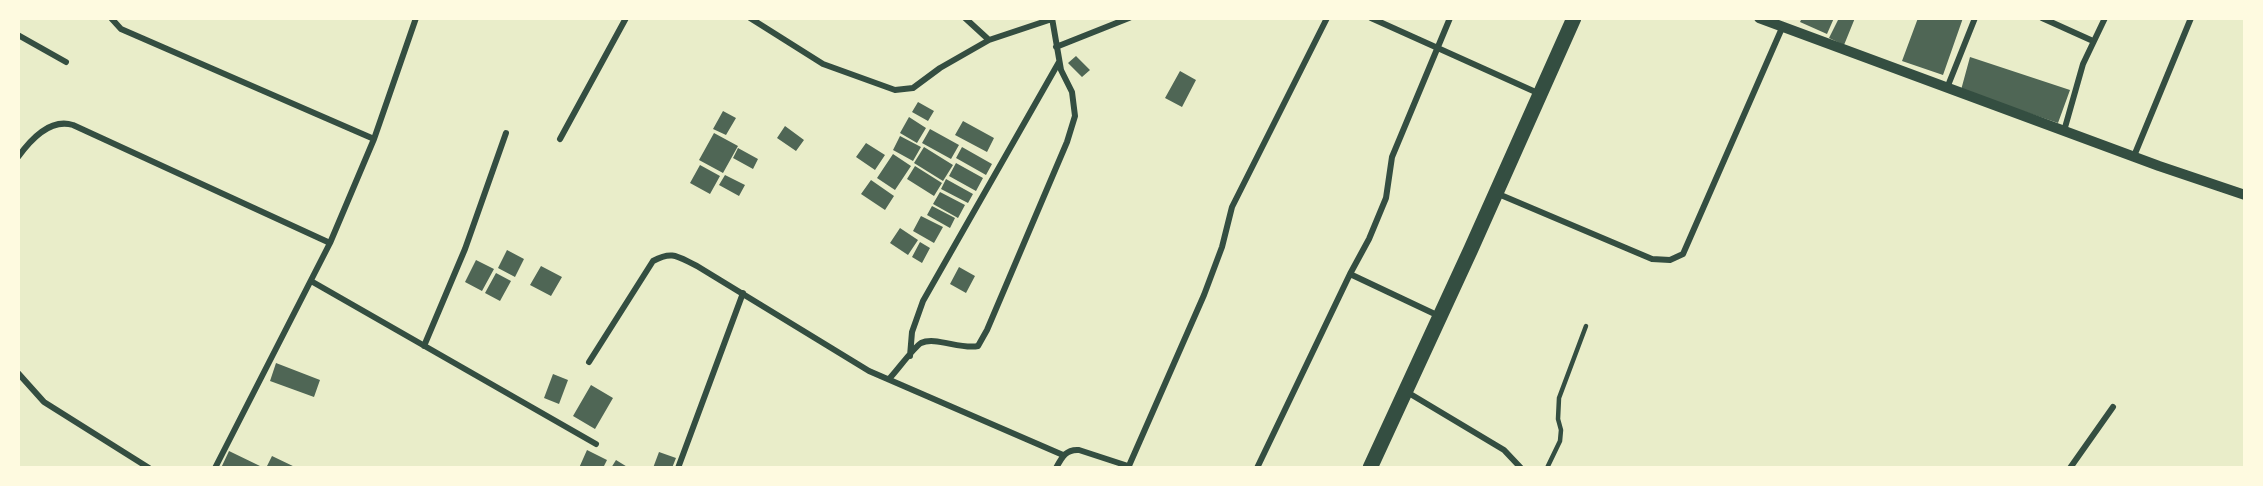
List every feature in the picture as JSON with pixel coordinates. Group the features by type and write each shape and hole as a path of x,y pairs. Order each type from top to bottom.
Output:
{"main road":[{"path":"1370,468 1574,18"}],"street":[{"path":"111,18 121,28 374,139"},
{"path":"215,468 330,243 374,139 416,18"},
{"path":"560,139 626,18"},
{"path":"750,18 823,64 895,90 913,88 940,68 989,40 1052,19 1061,70 1072,92 1075,116 1067,142 987,330 978,346 968,349 933,341 921,343 889,379"},
{"path":"965,18 989,40"},
{"path":"1056,47 1129,18"},
{"path":"1056,468 1063,455 1072,449 1128,467 1204,296 1222,247 1232,207 1327,18"},
{"path":"1371,18 1540,94"},
{"path":"1257,468 1369,239 1386,198 1392,157 1450,18"},
{"path":"1760,18 2064,131 2245,195"},
{"path":"1947,88 1975,18"},
{"path":"2042,18 2093,41"},
{"path":"2064,131 2083,64 2105,18"},
{"path":"2134,156 2191,18"},
{"path":"1496,193 1653,259 1670,261 1683,254 1782,28"},
{"path":"18,35 66,62"},
{"path":"910,356 912,332 923,301 1059,61"},
{"path":"18,157 51,125 62,121 330,243"},
{"path":"424,346 465,249 506,133"},
{"path":"589,362 653,261 665,254 673,254 743,293 869,371 1063,455"},
{"path":"1350,274 1440,317"},
{"path":"311,281 596,444"},
{"path":"678,468 743,293"},
{"path":"18,373 44,402 149,468"},
{"path":"1405,392 1504,450 1521,468"},
{"path":"2070,468 2113,407"}],"lane":[{"path":"1547,468 1560,441 1559,398 1586,326"}],"building":[{"path":"1802,18 1834,18 1827,34 1800,22"},
{"path":"1839,18 1855,18 1844,45 1829,38"},
{"path":"1918,18 1963,18 1943,75 1902,61"},
{"path":"1076,56 1090,70 1082,77 1068,63"},
{"path":"1970,57 2070,90 2058,123 1961,90"},
{"path":"1180,71 1196,80 1182,107 1165,98"},
{"path":"918,102 934,111 928,121 912,112"},
{"path":"723,111 736,118 726,135 713,129"},
{"path":"909,117 926,128 917,143 900,133"},
{"path":"963,121 994,138 987,152 955,135"},
{"path":"785,126 804,140 796,151 777,138"},
{"path":"930,129 959,145 951,159 922,143"},
{"path":"714,133 738,146 723,173 699,160"},
{"path":"900,136 921,147 913,161 893,150"},
{"path":"866,143 885,155 875,170 856,157"},
{"path":"924,147 953,165 943,181 914,163"},
{"path":"962,147 992,164 986,175 956,158"},
{"path":"738,148 758,159 753,169 733,158"},
{"path":"893,154 911,166 895,190 877,178"},
{"path":"956,163 983,178 976,191 949,176"},
{"path":"700,165 720,176 710,194 690,183"},
{"path":"915,166 942,183 934,196 907,179"},
{"path":"725,175 745,185 739,196 719,185"},
{"path":"946,179 973,194 968,203 941,189"},
{"path":"871,180 894,196 885,210 861,194"},
{"path":"940,192 965,205 958,218 933,204"},
{"path":"932,206 955,218 950,228 927,215"},
{"path":"921,216 943,227 934,243 913,231"},
{"path":"900,228 918,240 908,255 890,243"},
{"path":"920,242 930,248 922,263 912,257"},
{"path":"507,250 524,259 515,277 498,268"},
{"path":"476,260 494,269 482,291 465,282"},
{"path":"541,266 562,277 551,296 530,285"},
{"path":"959,267 975,276 966,293 950,284"},
{"path":"496,273 511,281 500,301 485,293"},
{"path":"276,363 320,380 314,397 270,381"},
{"path":"553,374 568,380 559,404 544,398"},
{"path":"591,385 613,398 595,429 573,416"},
{"path":"587,450 607,460 603,468 579,468"},
{"path":"229,451 260,466 259,468 221,468"},
{"path":"659,452 676,458 672,468 653,468"},
{"path":"272,456 297,468 266,468"},
{"path":"616,460 629,468 611,468"}]}
